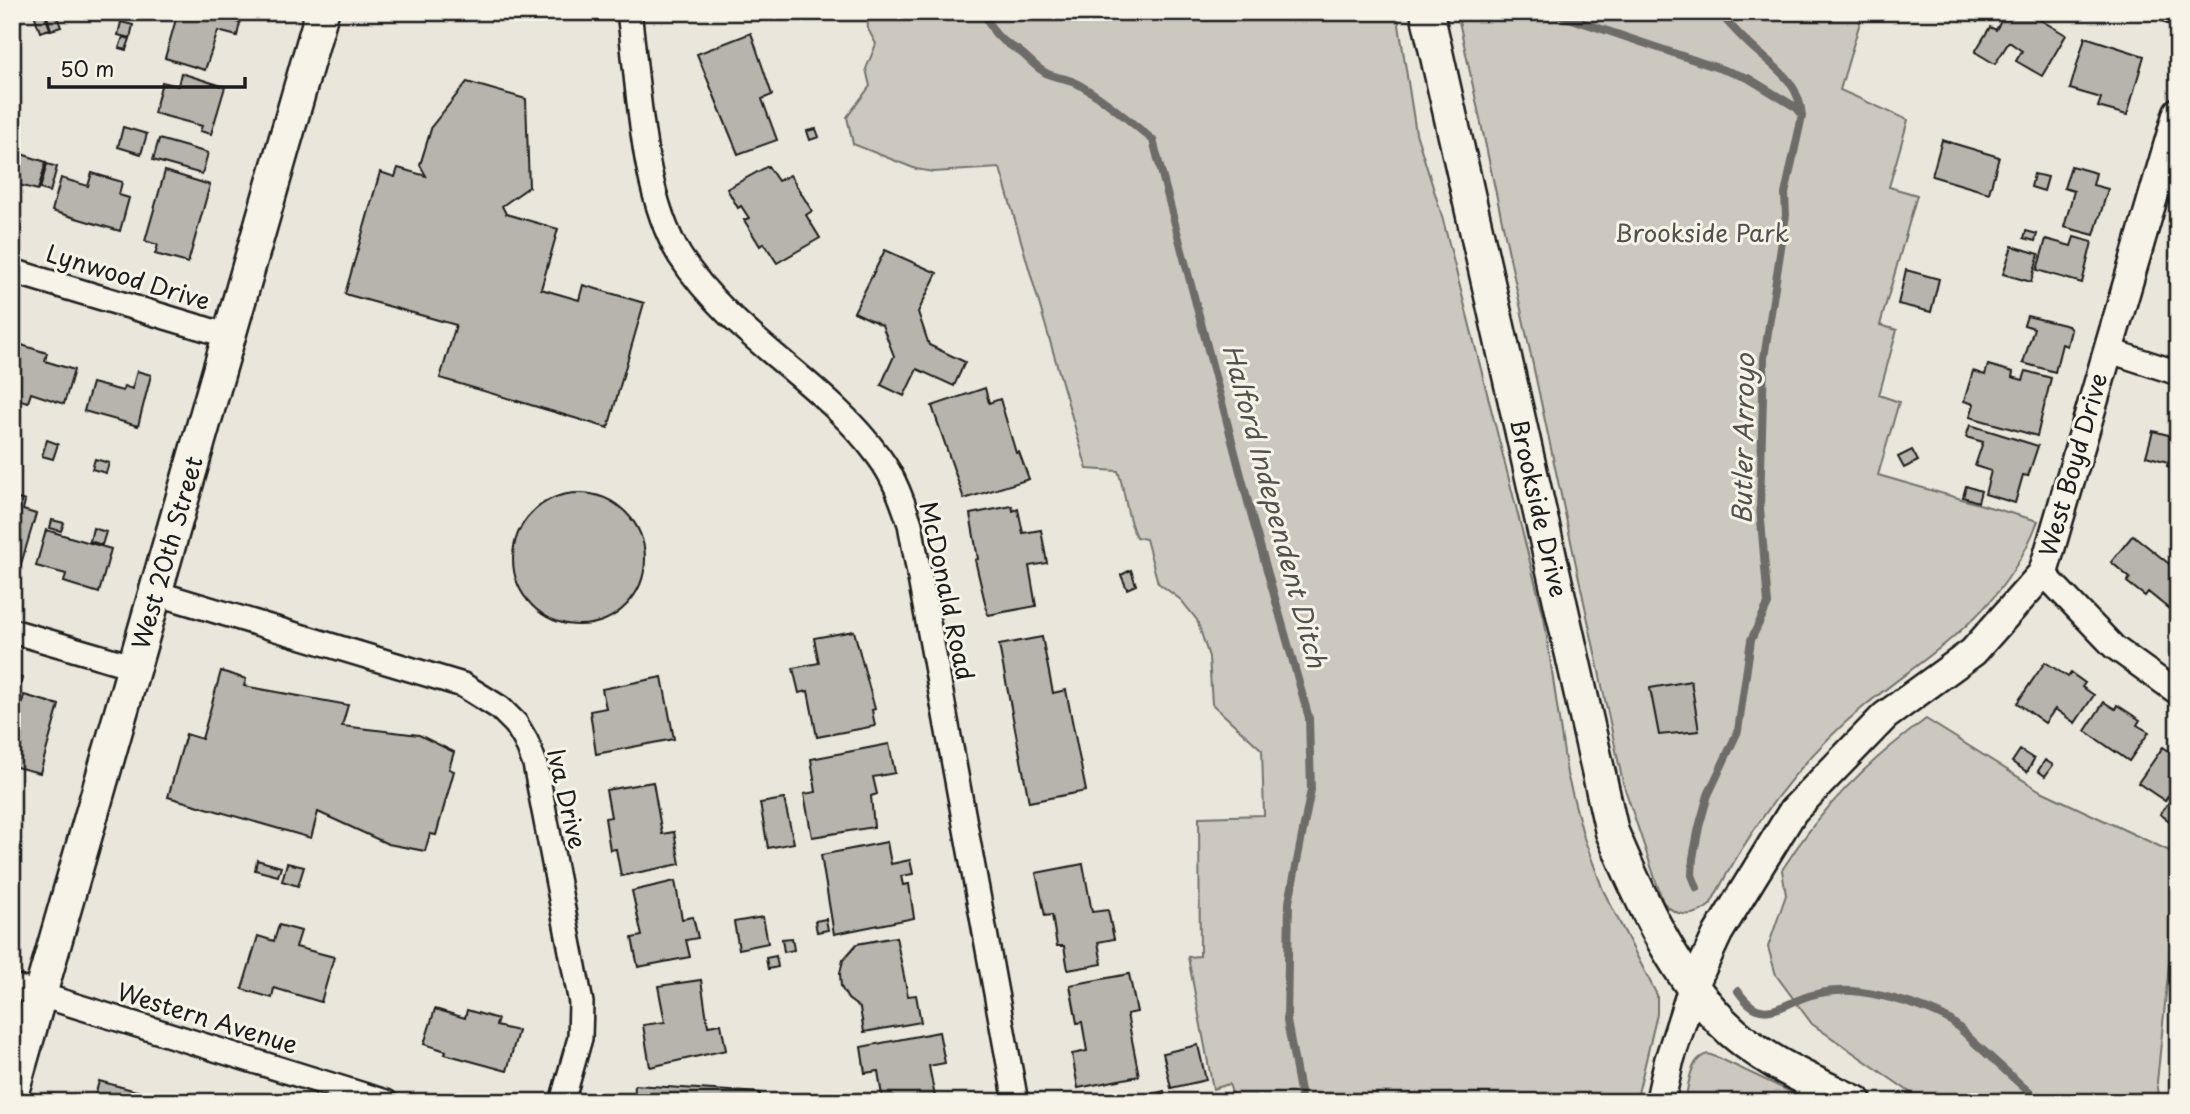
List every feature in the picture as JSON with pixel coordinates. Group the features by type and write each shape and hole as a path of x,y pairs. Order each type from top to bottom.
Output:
{"main road":[{"name":"West 20th Street","path":"12,1092 26,991 135,667 322,12"},
{"name":"Brookside Drive","path":"1427,12 1612,832 1648,912 1693,987 1723,1023 1761,1053 1796,1074 1855,1102"}],"street":[{"name":"McDonald Road","path":"629,12 655,198 679,254 713,300 840,412 861,435 892,477 910,524 1016,1102"},
{"path":"2172,12 2178,14"},
{"name":"West Boyd Drive","path":"1660,1102 1669,1061 1693,987 1718,933 1793,811 1885,716 1973,652 2043,573 2106,350 2178,112"},
{"name":"Lynwood Drive","path":"12,271 229,336"},
{"path":"2106,350 2178,373"},
{"path":"2043,573 2114,647 2178,693"},
{"name":"Iva Drive","path":"156,593 463,685 500,708 516,724 535,764 581,1003 580,1038 562,1102"},
{"path":"12,631 135,667"},
{"name":"Western Avenue","path":"26,991 386,1102"}],"green space":[{"path":"867,12 1397,12 1416,133 1442,216 1544,617 1567,774 1584,838 1603,890 1657,995 1657,1014 1636,1102 1235,1102 1229,1084 1213,1089 1188,957 1200,956 1199,817 1264,815 1262,750 1212,704 1209,657 1197,620 1181,600 1158,583 1146,539 1136,537 1133,530 1118,471 1087,469 1000,168 933,172 916,169 853,144 847,117 870,86 866,69 876,44 868,29"},
{"name":"Brookside Park","path":"1457,12 1863,12 1840,90 1908,120 1889,187 1917,195 1880,325 1897,330 1879,395 1899,402 1878,475 2038,521 2023,554 1986,606 1964,628 1862,708 1816,751 1758,824 1710,905 1692,914 1674,911 1663,902 1623,783"},
{"path":"1926,719 2039,790 2178,855 2178,920 2171,945 2157,1082 2160,1102 1924,1102 1812,1024 1776,975 1768,947 1786,895 1782,870 1813,826 1847,787 1884,752"},
{"path":"1708,1054 1812,1102 1685,1102 1693,1066"}],"building":[{"path":"44,12 50,29 40,32 34,14"},
{"path":"178,12 210,12 240,23 237,36 218,31 205,70 165,58"},
{"path":"1966,12 1986,12 1977,22"},
{"path":"2006,12 2027,12 2066,35 2042,76 2016,61 2022,51 2009,42 1995,64 1975,52 1990,27 1996,30"},
{"path":"56,14 61,27 51,30 47,16"},
{"path":"121,22 133,25 130,38 118,35"},
{"path":"751,33 772,95 762,99 777,140 738,154 697,54"},
{"path":"123,37 130,39 126,50 119,48"},
{"path":"2085,37 2144,56 2127,115 2098,107 2101,98 2070,89"},
{"path":"181,73 225,87 211,134 200,131 202,126 154,113 162,82 178,86"},
{"path":"467,82 526,99 529,187 502,206 506,214 558,229 541,289 579,300 583,285 644,303 608,428 440,378 456,325 345,294 380,172 395,177 398,168 426,176 420,165 432,126"},
{"path":"123,127 147,134 141,154 118,147"},
{"path":"816,129 819,137 810,140 807,131"},
{"path":"159,139 208,153 202,174 153,160"},
{"path":"1942,140 1999,157 1989,193 1932,176"},
{"path":"12,151 46,162 38,190 19,185 12,206"},
{"path":"47,164 57,167 50,192 40,189"},
{"path":"768,166 778,181 790,175 812,211 806,215 820,238 777,263 764,243 760,246 744,220 749,218 741,206 738,208 727,189"},
{"path":"2071,166 2096,173 2093,185 2108,189 2094,235 2064,227 2074,191 2064,188"},
{"path":"165,171 210,185 188,263 155,254 158,245 145,241"},
{"path":"92,173 122,182 119,195 129,198 120,231 52,211 61,178 88,186"},
{"path":"2034,174 2048,177 2044,191 2031,187"},
{"path":"2026,231 2037,234 2035,241 2024,238"},
{"path":"2074,237 2092,242 2082,283 2037,270 2046,239 2071,246"},
{"path":"2012,246 2039,254 2031,282 2003,274"},
{"path":"885,250 937,273 918,312 929,345 965,362 954,386 917,369 904,396 881,385 894,356 882,325 854,312"},
{"path":"1906,270 1939,279 1931,312 1898,304"},
{"path":"2027,316 2068,326 2071,330 2067,346 2062,344 2055,372 2023,363 2034,328 2024,325"},
{"path":"12,342 47,353 45,361 74,370 64,404 31,393 28,402 12,398"},
{"path":"1988,365 2013,372 2012,377 2023,380 2026,371 2051,378 2037,436 1970,417 1974,404 1964,401 1973,371 1985,375"},
{"path":"137,371 151,375 138,426 84,411 92,383 123,391 124,386 132,389"},
{"path":"985,388 989,403 1000,399 1016,453 1019,452 1029,479 964,499 932,406"},
{"path":"1970,425 2038,446 2028,476 2023,475 2015,503 1985,494 1991,471 1975,466 1983,442 1966,437"},
{"path":"2153,431 2176,437 2178,433 2178,469 2167,466 2168,462 2146,456"},
{"path":"47,440 58,444 53,459 42,456"},
{"path":"1912,450 1918,461 1904,468 1898,457"},
{"path":"95,459 109,463 106,473 92,469"},
{"path":"1966,486 1981,491 1978,502 1963,497"},
{"path":"579,493 604,498 626,512 640,534 645,559 640,584 626,606 604,620 579,625 554,620 532,606 518,584 513,559 518,534 532,512 554,498"},
{"path":"12,497 25,501 23,510 36,514 18,574 12,572"},
{"path":"1012,506 1013,511 1018,509 1023,533 1041,530 1047,563 1029,566 1036,606 988,615 975,560 978,559 970,514"},
{"path":"52,520 64,523 61,531 50,528"},
{"path":"93,528 106,532 102,545 90,541"},
{"path":"46,530 111,549 99,593 64,582 66,574 36,566"},
{"path":"2133,535 2178,571 2178,598 2169,609 2148,592 2145,596 2127,582 2130,578 2111,562"},
{"path":"1131,570 1136,585 1127,589 1121,575"},
{"path":"854,631 875,709 872,710 875,726 817,737 808,691 799,693 793,668 819,663 814,638"},
{"path":"1042,637 1053,693 1066,690 1086,791 1029,802 999,645"},
{"path":"2045,662 2068,677 2071,673 2085,683 2082,687 2094,695 2075,723 2055,709 2045,723 2017,703"},
{"path":"221,671 246,679 244,686 348,705 342,726 419,735 454,752 449,769 454,771 436,835 430,834 425,851 388,844 318,812 311,838 168,797 186,734 202,739"},
{"path":"12,675 22,678 18,690 12,688"},
{"path":"662,677 674,739 596,754 590,711 606,708 602,689"},
{"path":"1691,681 1699,731 1659,735 1650,688"},
{"path":"24,695 59,705 40,773 12,766 12,708 20,710"},
{"path":"2104,702 2115,709 2117,705 2140,720 2137,725 2149,732 2129,761 2085,731"},
{"path":"889,744 895,773 873,777 877,794 871,796 874,827 812,837 804,794 816,792 811,759"},
{"path":"2163,747 2178,757 2178,798 2170,793 2165,801 2138,783"},
{"path":"2020,750 2034,759 2027,772 2012,762"},
{"path":"2045,760 2053,765 2045,776 2038,771"},
{"path":"653,782 662,834 674,832 680,864 621,876 616,849 610,850 605,818 611,817 606,790"},
{"path":"784,799 794,843 768,848 760,803"},
{"path":"2170,801 2178,806 2176,826 2160,814"},
{"path":"887,842 891,864 910,860 913,874 901,876 903,885 909,884 914,918 834,934 821,855"},
{"path":"257,860 281,867 278,876 255,870"},
{"path":"287,863 304,867 298,886 282,881"},
{"path":"1083,864 1092,912 1108,910 1114,939 1098,942 1102,964 1068,970 1064,946 1057,946 1052,915 1045,916 1036,873"},
{"path":"675,881 682,919 693,917 698,938 686,940 690,957 638,967 632,938 642,936 632,891"},
{"path":"763,917 768,943 739,949 734,922"},
{"path":"826,919 828,930 817,932 815,921"},
{"path":"279,925 301,931 296,947 334,957 321,1002 274,988 272,998 242,989 258,936 274,941"},
{"path":"896,937 908,996 916,995 921,1022 864,1032 860,1008 848,999 841,987 843,960 857,944"},
{"path":"792,938 794,950 784,952 782,939"},
{"path":"776,956 778,967 768,969 766,958"},
{"path":"1129,974 1137,1012 1127,1014 1139,1076 1078,1088 1072,1054 1087,1051 1082,1022 1077,1023 1070,985"},
{"path":"701,980 708,1026 721,1024 726,1050 650,1067 643,1025 665,1022 658,986"},
{"path":"435,1009 465,1018 467,1010 498,1019 496,1026 518,1031 507,1071 445,1054 446,1051 424,1044"},
{"path":"939,1032 945,1063 929,1066 936,1102 883,1102 878,1071 865,1073 861,1047"},
{"path":"1198,1045 1206,1080 1171,1088 1163,1053"},
{"path":"99,1081 140,1092 137,1102 86,1102 87,1098 94,1100"},
{"path":"635,1085 760,1093 759,1102 634,1102"},
{"path":"1164,1091 1167,1102 1124,1102"}],"waterway":[{"name":"Halford Independent Ditch","path":"984,12 997,36 1040,69 1085,88 1153,140 1253,521 1309,718 1311,790 1289,902 1287,1021 1302,1102"},
{"path":"1551,12 1748,78 1797,108 1802,115"},
{"name":"Butler Arroyo","path":"1697,888 1692,875 1699,827 1708,795 1738,731 1751,640 1768,604 1760,508 1764,358 1786,215 1785,194 1802,116 1800,103 1790,83 1718,12"},
{"name":"Butler Arroyo","path":"1738,991 1747,1002 1764,1011 1812,995 1843,991 1872,994 1917,1006 1952,1021 2040,1102"}]}
